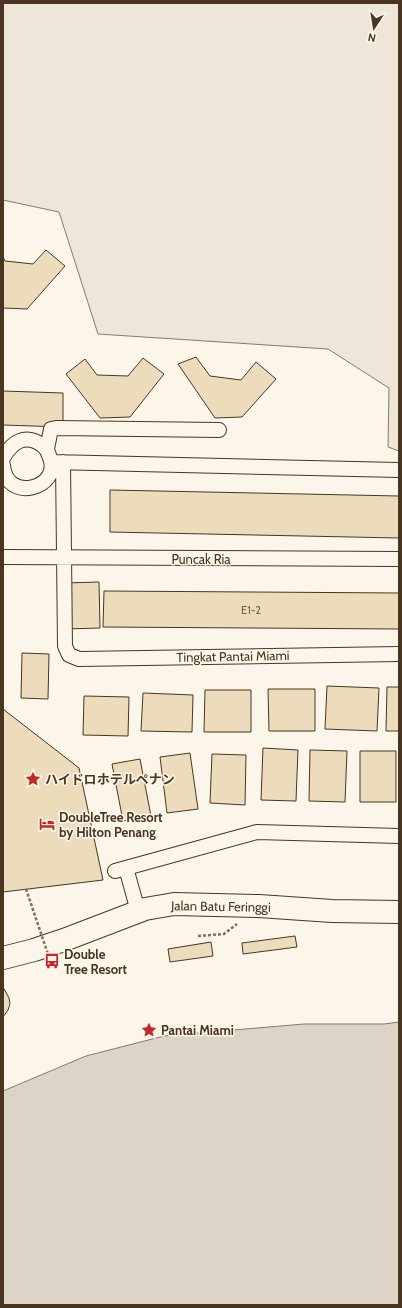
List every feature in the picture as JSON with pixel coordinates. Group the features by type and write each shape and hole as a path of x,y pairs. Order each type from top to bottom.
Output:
{"main road":[{"name":"Jalan Batu Feringgi","path":"3,948 60,932 137,906 176,895 202,894 332,899 399,898"},
{"name":"Jalan Batu Feringgi","path":"3,958 59,942 137,906 205,903 332,912 399,912"}],"street":[{"path":"47,449 51,429 56,428 219,430"},
{"path":"3,458 9,447 21,440 35,440 47,449 57,462 62,559"},
{"path":"3,465 4,473 12,484 26,489 40,486 49,476 57,462"},
{"path":"57,462 399,470"},
{"name":"Puncak Ria","path":"3,557 62,559 399,559"},
{"name":"Tingkat Pantai Miami","path":"62,559 64,646 69,655 79,659 399,654"},
{"path":"137,906 121,869 257,832 399,836"}],"path":[{"path":"26,889 51,963"}],"shaded area":[{"path":"3,3 399,3 399,451 388,447 389,388 328,349 98,334 59,212 3,200"},
{"path":"399,1022 399,1305 3,1305 3,1091 86,1056 164,1036 304,1024 384,1024"}],"building":[{"path":"46,250 65,266 27,309 3,308 3,257 5,261 33,264"},
{"path":"196,357 210,376 241,380 256,362 276,379 242,417 215,418 178,364"},
{"path":"143,358 164,374 130,417 100,418 66,374 85,359 97,375 128,376"},
{"path":"3,391 63,393 63,427 3,425"},
{"path":"110,490 399,496 399,538 110,532"},
{"path":"99,582 100,628 65,629 64,583"},
{"path":"104,591 399,593 399,629 103,627"},
{"path":"22,653 49,654 48,699 21,698"},
{"path":"327,686 379,688 377,731 325,729"},
{"path":"387,687 399,687 399,731 386,731"},
{"path":"268,689 315,689 315,731 269,731"},
{"path":"205,690 251,690 251,732 204,732"},
{"path":"143,693 193,695 192,732 141,731"},
{"path":"84,696 129,697 128,736 83,735"},
{"name":"DoubleTree Resort by Hilton Penang","path":"3,709 79,768 103,880 3,892"},
{"path":"263,748 298,750 296,801 261,800"},
{"path":"310,750 347,751 345,802 309,801"},
{"path":"360,751 396,751 396,802 360,802"},
{"path":"190,753 198,809 167,813 160,757"},
{"path":"212,754 246,755 245,805 210,803"},
{"path":"140,759 151,816 123,821 112,764"},
{"path":"295,936 297,947 243,954 242,943"},
{"path":"211,942 213,956 170,962 168,949"},
{"path":"3,987 9,998 10,1004 3,1017"}],"place":[{"name":"ハイドロホテルペナン","path":"33,779"},
{"name":"DoubleTree Resort by Hilton Penang","path":"47,824"},
{"name":"Double Tree Resort","path":"52,961"},
{"name":"Pantai Miami","path":"149,1030"}]}
